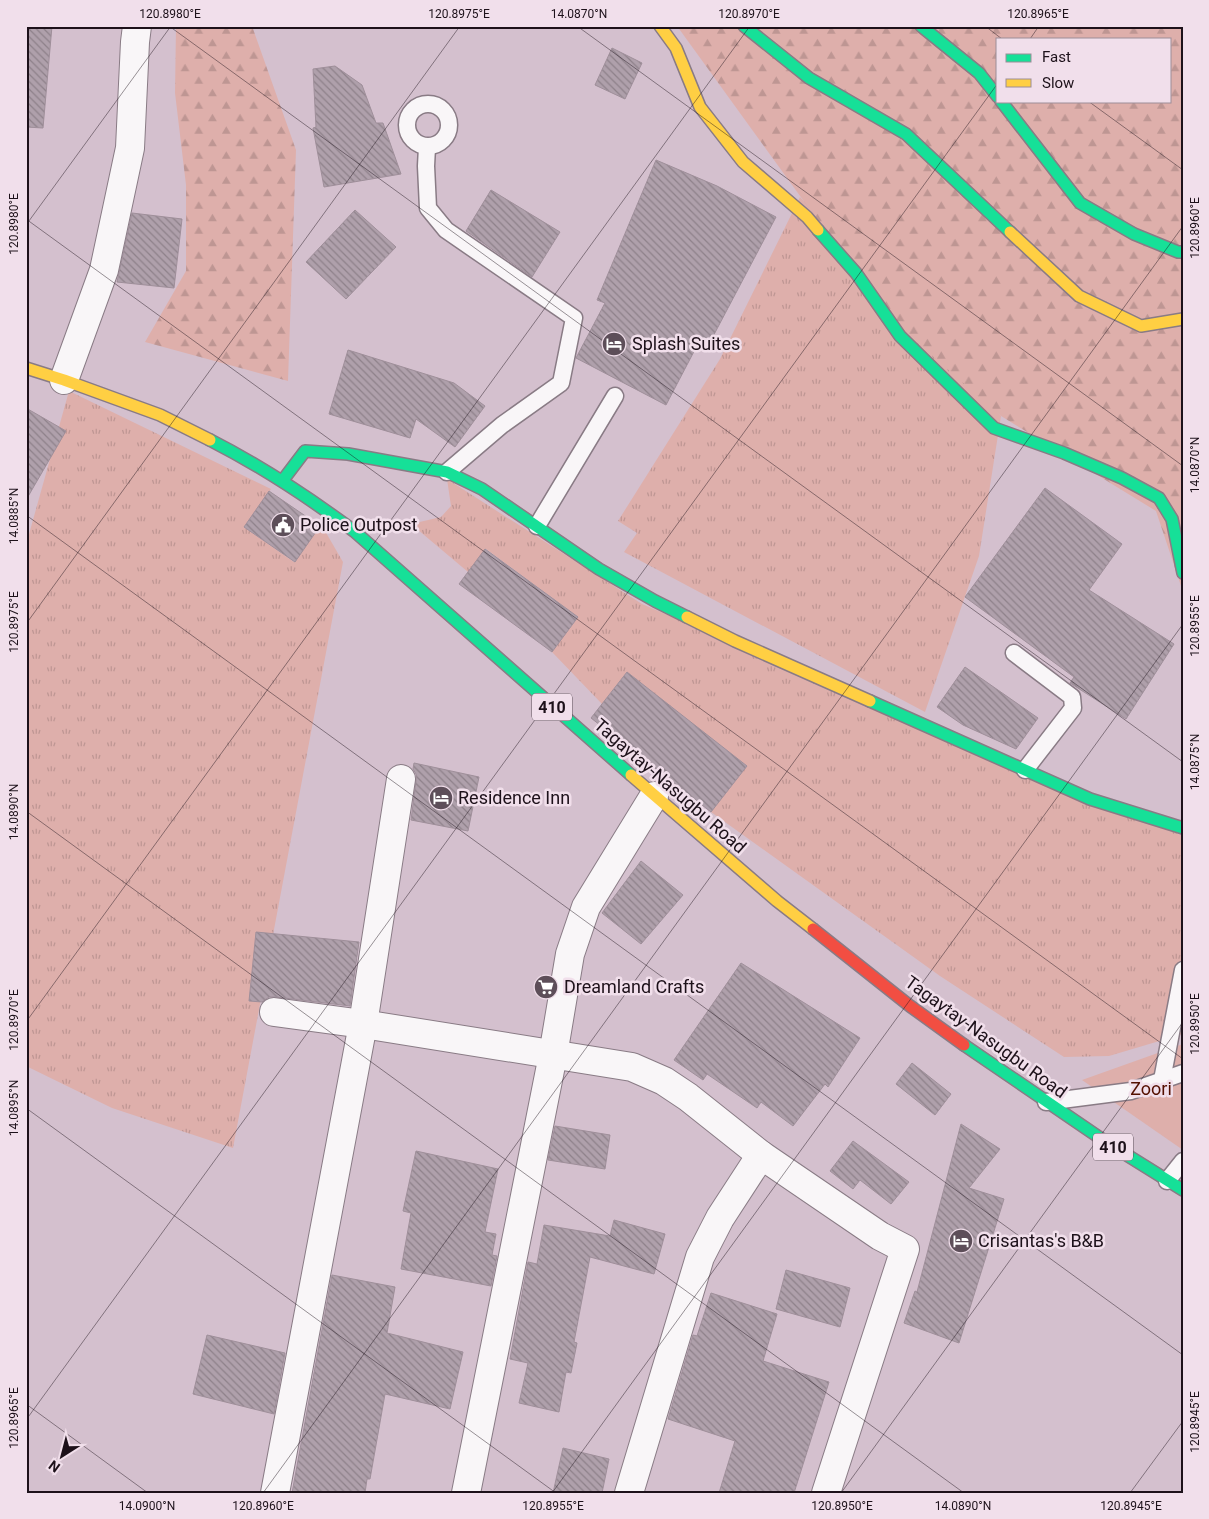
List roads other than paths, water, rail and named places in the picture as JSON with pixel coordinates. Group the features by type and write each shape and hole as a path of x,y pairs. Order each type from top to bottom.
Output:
{"street":[{"path":"64,380 104,270 130,148 137,26"},
{"path":"660,26 676,48 700,107 743,162 807,217 856,273 900,336 994,428 1064,453 1122,478 1158,498 1172,519 1183,573"},
{"path":"744,26 809,78 906,134 1079,296 1141,326 1183,320"},
{"path":"921,26 979,73 996,94"},
{"path":"1002,102 1080,203 1134,234 1178,252 1183,252"},
{"name":"Tagaytay-Nasugbu Road","path":"26,368 160,415 242,456 283,480 354,531 654,796 777,901 910,1006 1045,1102 1166,1181 1183,1190"},
{"path":"283,480 306,451 348,454 447,472 482,490 599,570 655,601 735,641 1090,799 1183,828"},
{"path":"275,1493 363,1024 401,779"},
{"path":"466,1493 553,1055 570,954 586,907 654,796"},
{"path":"274,1012 363,1024 632,1067 664,1081 688,1096 761,1155 880,1236 905,1249 826,1493"},
{"path":"629,1493 700,1256 720,1218 761,1155"}],"lane":[{"path":"427,147 428,208 446,230 574,318 560,383 502,425 447,472"},
{"path":"537,526 615,396"},
{"path":"1014,653 1072,697 1073,708 1025,770"},
{"path":"1162,1080 1183,970"},
{"path":"1045,1102 1131,1090 1183,1073"},
{"path":"1166,1181 1183,1161"}],"place":[{"name":"Splash Suites","path":"614,344"},
{"name":"Police Outpost","path":"283,525"},
{"name":"Residence Inn","path":"441,798"},
{"name":"Dreamland Crafts","path":"546,987"},
{"name":"Crisantas's B&B","path":"961,1241"}],"park label":[{"name":"Zoori","path":"1151,1089"}]}
